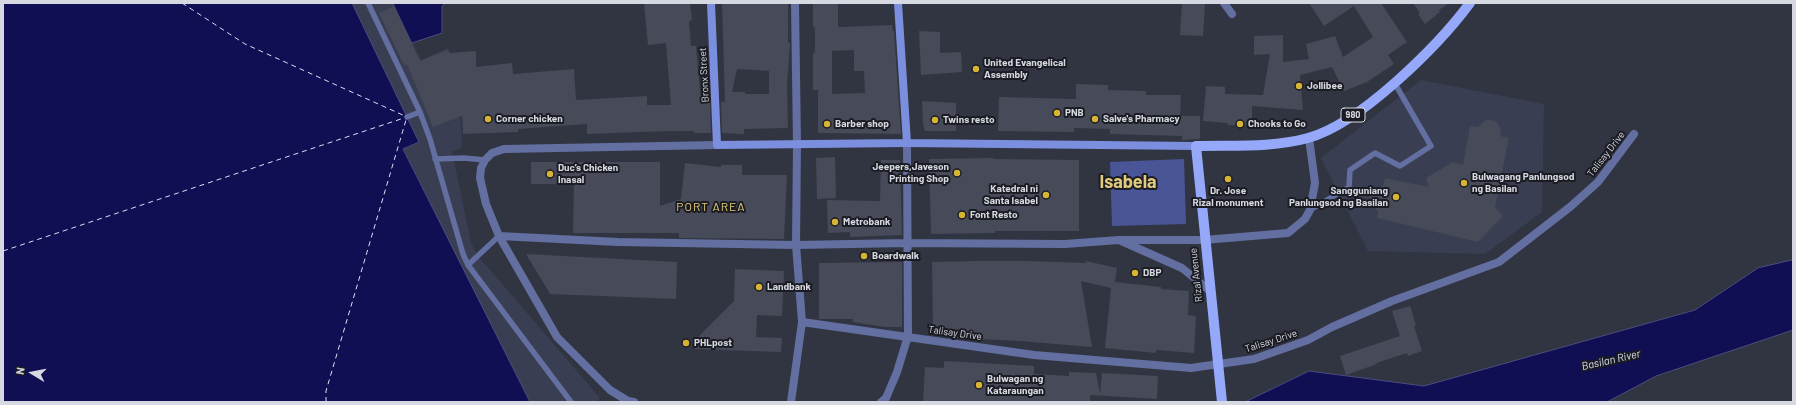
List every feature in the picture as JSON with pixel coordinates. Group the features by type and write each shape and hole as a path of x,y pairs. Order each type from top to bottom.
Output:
{"main road":[{"name":"980","path":"1196,146 1270,144 1309,138 1329,130 1353,115 1428,52 1454,25 1470,3"},
{"name":"Rizal Avenue","path":"1196,146 1204,240 1222,402"}],"street":[{"name":"Bronx Street","path":"711,3 717,145"},
{"path":"791,402 802,322 796,245 797,144 795,3"},
{"path":"881,402 886,398 897,372 908,336 907,143 898,3"},
{"path":"1224,3 1232,14"},
{"name":"Talisay Drive","path":"802,322 1034,355 1191,368 1254,359 1308,340 1332,327 1392,301 1498,262 1570,207 1598,182 1634,134"},
{"path":"499,236 618,242 796,245 907,243 1065,244 1119,240 1204,240 1288,233 1305,219 1310,210 1316,183 1309,138"},
{"path":"634,402 628,401 610,390 557,337 499,236 486,204 480,178 481,168 485,160 492,153 504,149 797,144 907,143 1196,146"},
{"path":"1119,240 1182,268 1210,290"}],"lane":[{"path":"368,3 420,112 463,254 468,265 571,402"},
{"path":"1310,210 1349,187 1350,170 1375,153 1400,166 1431,146 1394,82"},
{"path":"407,117 420,112"},
{"path":"435,159 464,158 485,160"},
{"path":"468,265 499,236"}],"shaded area":[{"path":"352,3 393,3 421,60 448,48 459,75 462,148 452,151 471,243 478,256 600,398 596,402 530,402 402,149 419,142"},
{"path":"1421,80 1544,104 1542,212 1485,254 1368,251 1321,158"},
{"path":"1184,159 1186,224 1112,226 1110,162"}],"water":[{"path":"3,3 352,3 419,142 403,149 530,402 3,402"},
{"path":"393,3 446,3 442,6 442,33 412,43"},
{"name":"Basilan River","path":"1793,260 1793,330 1656,376 1607,402 1245,402 1309,371 1424,386 1695,310 1758,268"}],"building":[{"path":"644,3 690,3 692,20 689,21 691,46 696,46 701,102 710,102 711,133 694,133 694,131 668,131 587,134 587,124 518,129 518,132 463,134 462,116 433,127 407,64 404,65 379,13 394,6 420,61 448,50 449,53 476,51 476,67 512,63 513,74 574,69 576,100 647,96 647,105 671,105 666,43 648,45"},
{"path":"722,3 788,3 788,43 790,43 787,86 788,128 744,129 744,134 722,133 721,102 725,102","holes":["737,69 769,71 769,94 745,94 745,92 732,92"]},
{"path":"1182,3 1205,3 1203,36 1180,35"},
{"path":"1309,3 1381,3 1407,42 1388,55 1394,64 1367,82 1344,91 1332,67 1300,75 1303,110 1252,106 1252,126 1227,125 1228,123 1203,121 1206,86 1225,87 1225,94 1263,95 1270,54 1254,55 1254,36 1283,35 1283,62 1309,59 1306,44 1335,36 1343,57 1373,37 1354,6 1324,26"},
{"path":"1413,3 1449,3 1439,10 1440,12 1425,24"},
{"path":"813,4 838,4 838,27 892,25 894,31 901,134 818,133 818,90 813,90 815,27 813,27","holes":["854,50 854,71 864,71 865,93 832,94 832,51"]},
{"path":"919,31 940,32 940,53 961,52 962,72 921,75"},
{"path":"1076,84 1108,85 1108,90 1146,91 1146,95 1181,95 1180,116 1200,116 1200,139 1182,140 1182,136 1110,134 1110,129 1074,128 1074,132 998,131 999,97 1076,99"},
{"path":"922,101 956,103 956,131 925,131 923,124"},
{"name":"Bulwagang Panlungsod ng Basilan","path":"1487,119 1496,121 1501,129 1500,136 1509,138 1495,207 1503,216 1478,242 1377,218 1378,211 1368,203 1371,193 1383,187 1385,178 1429,187 1426,178 1453,162 1463,165 1470,126 1478,127"},
{"path":"835,157 836,198 817,199 816,158"},
{"path":"993,158 1079,160 1079,231 995,231 995,233 931,234 929,159"},
{"path":"881,160 900,160 902,235 850,237 850,232 828,233 827,200 880,201"},
{"path":"531,162 660,162 660,206 681,199 685,163 721,167 721,165 742,165 742,175 787,175 784,239 679,238 679,233 573,233 574,184 531,184"},
{"path":"526,254 677,262 676,299 550,294"},
{"path":"978,261 1086,263 1086,261 1117,268 1115,282 1161,287 1161,289 1189,291 1188,315 1196,316 1194,353 1156,350 1156,353 1105,348 1111,288 1081,281 1092,347 977,339 977,334 933,333 932,262"},
{"path":"902,262 902,327 885,327 853,322 853,319 819,319 819,263"},
{"path":"735,269 784,271 782,316 757,315 756,337 782,338 781,352 695,349 700,335 734,301"},
{"path":"1410,306 1416,325 1414,326 1422,351 1408,356 1407,353 1346,375 1340,356 1400,336 1392,311"},
{"path":"944,361 1034,366 1034,374 1069,376 1069,372 1096,373 1100,394 1102,373 1158,376 1157,399 1090,395 1090,402 923,402 925,367 944,368"}],"ferry route":[{"path":"182,3 245,44 405,116"},
{"path":"3,251 404,118"},
{"path":"326,402 326,391 406,120"}],"place":[{"name":"United Evangelical Assembly","path":"976,69"},
{"name":"Jollibee","path":"1299,86"},
{"name":"PNB","path":"1057,113"},
{"name":"Corner chicken","path":"488,119"},
{"name":"Salve's Pharmacy","path":"1095,119"},
{"name":"Twins resto","path":"935,120"},
{"name":"Barber shop","path":"827,124"},
{"name":"Chooks to Go","path":"1240,124"},
{"name":"Jeepers,Javeson Printing Shop","path":"957,173"},
{"name":"Duc’s Chicken Inasal","path":"550,174"},
{"name":"Dr. Jose Rizal monument","path":"1228,179"},
{"name":"Bulwagang Panlungsod ng Basilan","path":"1464,183"},
{"name":"Katedral ni Santa Isabel","path":"1046,195"},
{"name":"Sangguniang Panlungsod ng Basilan","path":"1396,197"},
{"name":"Font Resto","path":"962,215"},
{"name":"Metrobank","path":"835,222"},
{"name":"Boardwalk","path":"864,256"},
{"name":"DBP","path":"1135,273"},
{"name":"Landbank","path":"759,287"},
{"name":"PHLpost","path":"686,343"},
{"name":"Bulwagan ng Kataraungan","path":"979,385"}],"district":[{"name":"Isabela","path":"1128,182"},
{"name":"PORT AREA","path":"711,207"}]}
